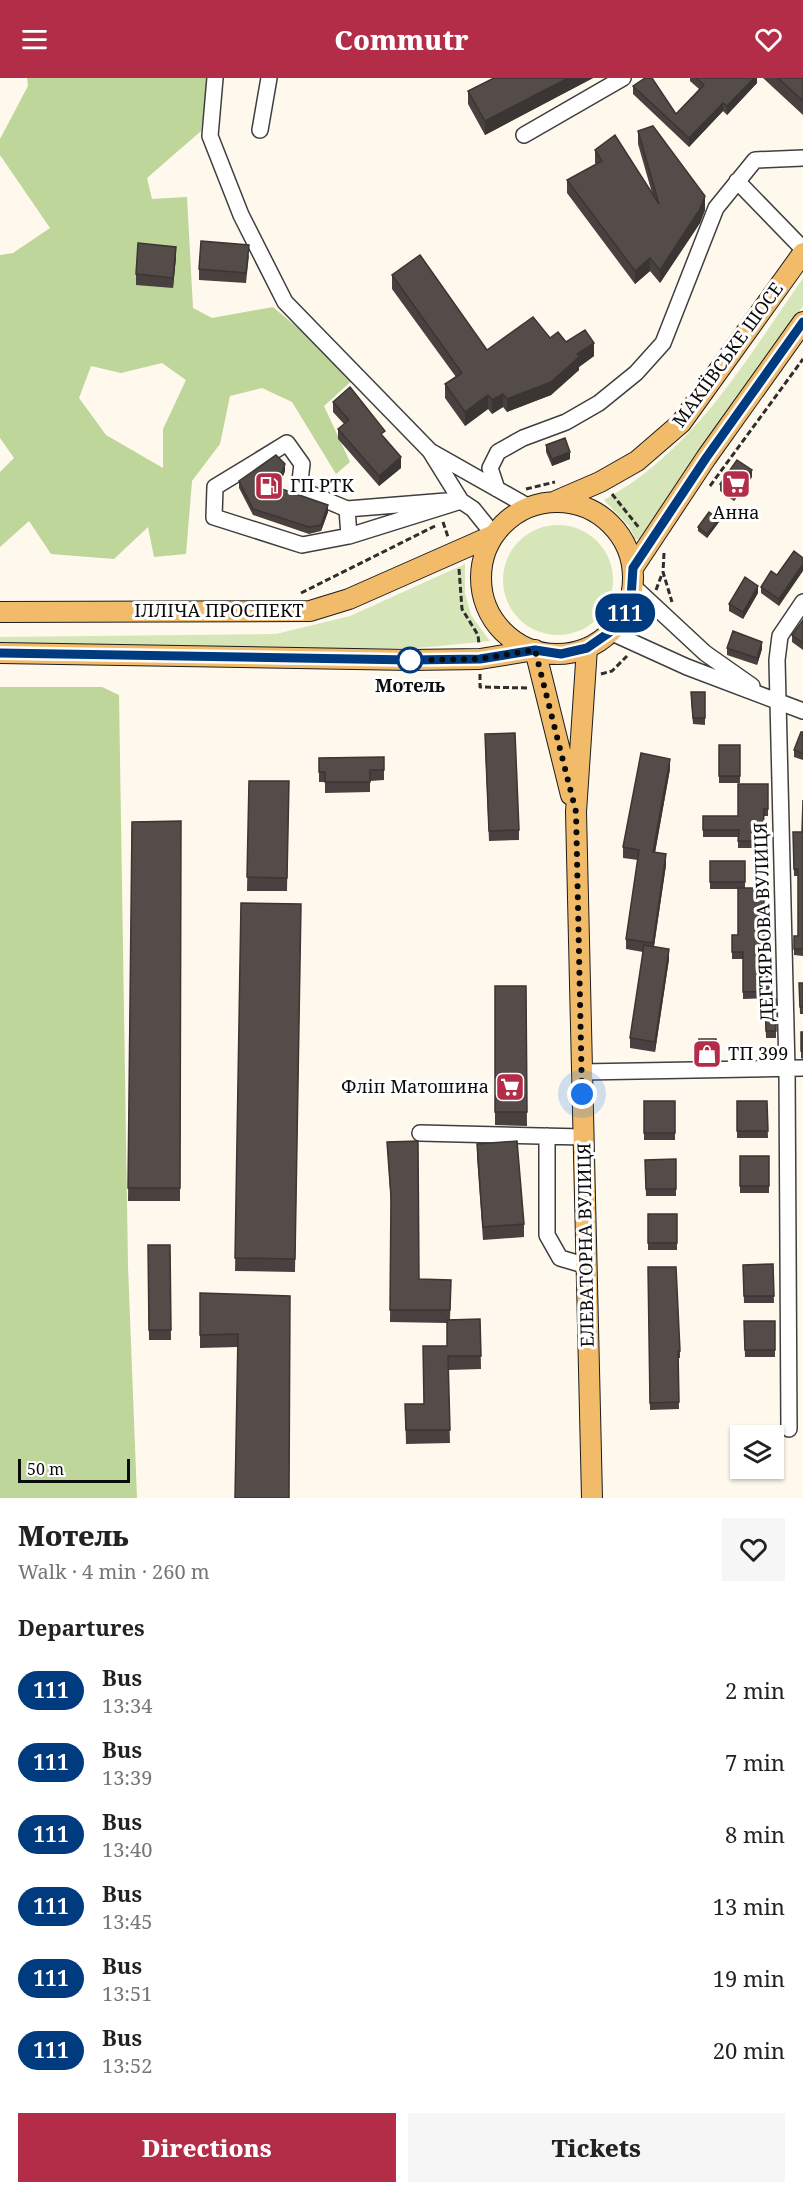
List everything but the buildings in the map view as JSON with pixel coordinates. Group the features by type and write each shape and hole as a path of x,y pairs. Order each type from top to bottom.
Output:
{"main road":[{"name":"МАКІЇВСЬКЕ ШОСЕ","path":"553,502 600,483 637,462 681,423 803,251"},
{"path":"633,577 623,539 603,517 571,502 553,502 529,507 509,519 494,535 481,570 483,597 499,627 520,644 535,650 561,654 587,648 610,632 626,610 633,577 652,540 706,458 803,322"},
{"name":"ІЛЛІЧА ПРОСПЕКТ","path":"0,612 310,611 349,599 494,535"},
{"name":"ЕЛЕВАТОРНА ВУЛИЦЯ","path":"587,648 576,812 592,1498"},
{"path":"0,653 411,660 480,659 535,650"},
{"name":"ЕЛЕВАТОРНА ВУЛИЦЯ","path":"535,650 576,812"}],"street":[{"path":"215,78 210,136 241,215 285,302 430,451 467,505 494,535"},
{"path":"260,130 269,78"},
{"path":"524,135 623,78"},
{"path":"502,491 490,468 498,452 523,438 566,422 599,403 636,373 663,343 716,207 755,160 803,158"},
{"path":"738,181 803,251"},
{"path":"287,443 302,464 299,489 347,509 467,505 349,536 302,545 214,517 215,487 287,443"},
{"path":"430,451 529,507"},
{"path":"347,509 349,536"},
{"path":"633,577 705,652 777,702"},
{"name":"ДЕГТЯРЬОВА ВУЛИЦЯ","path":"789,1429 795,1069 777,702 777,660 780,636 803,602"},
{"path":"610,632 687,668 803,711"},
{"path":"582,1072 795,1069"},
{"path":"420,1133 583,1137"},
{"path":"547,1136 547,1235 561,1258 586,1266"}],"path":[{"path":"706,491 803,359"},
{"path":"502,491 563,480"},
{"path":"600,483 619,500 643,533 666,549 663,572 673,604"},
{"path":"290,596 314,588 467,505"}],"green space":[{"path":"27,78 209,78 201,131 147,178 152,199 187,197 193,308 212,318 273,307 356,377 324,406 350,462 336,474 292,402 262,388 230,396 220,444 192,481 186,554 154,557 148,527 114,559 51,554 29,521 0,547 0,472 14,458 0,438 0,255 13,253 50,228 0,155 0,139 28,86","holes":["162,363 186,380 163,429 163,468 106,435 79,398 91,366 121,373"]},
{"path":"803,278 803,306 642,540 635,539 629,526 604,500 636,480 691,430 739,371"},
{"path":"558,525 579,529 597,541 609,559 613,580 609,601 597,619 579,631 558,635 537,631 519,619 507,601 503,580 507,559 519,541 537,529"},
{"path":"465,564 465,593 471,615 490,641 418,648 96,649 10,646 0,642 0,637 276,634 350,616"},
{"path":"0,687 102,687 119,695 128,1266 137,1498 0,1498"}],"bus line":[{"name":"111","path":"0,653 411,660 480,659 535,650 561,654 587,648 599,642 620,622 631,598 633,568 706,458 803,322"}],"place":[{"name":"Анна","path":"736,484"},
{"name":"ГП РТК","path":"269,486"},
{"name":"Мотель","path":"410,660"},
{"name":"ТП 399","path":"707,1054"},
{"name":"Фліп Матошина","path":"510,1087"}],"route":[{"path":"410,660 480,659 535,650 576,812 582,1094"}]}
